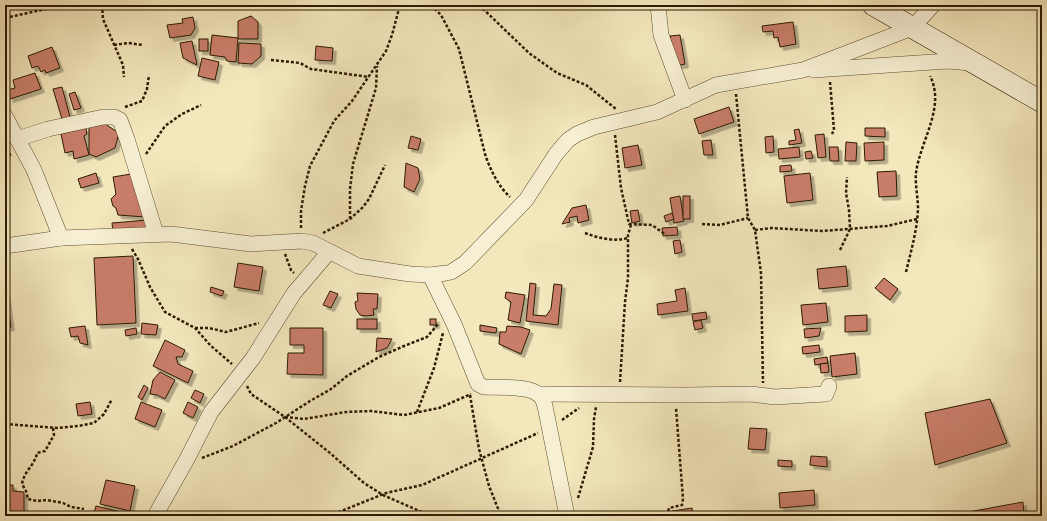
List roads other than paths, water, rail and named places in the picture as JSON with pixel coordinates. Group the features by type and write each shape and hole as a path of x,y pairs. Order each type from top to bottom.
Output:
{"street":[{"path":"658,5 662,35 685,100"},
{"path":"873,5 1042,102"},
{"path":"803,70 912,28 933,5"},
{"path":"5,246 61,238 184,234 216,240 251,244 281,242 313,243 358,266 410,274 430,275 451,272 465,262 526,200 556,154 568,140 588,129 657,112 685,100 709,87 733,81 803,70 948,61 974,63"},
{"path":"5,116 34,170 61,238"},
{"path":"17,139 69,124 103,117 114,117 120,120 156,234"},
{"path":"155,516 211,412 253,358 294,293 329,252"},
{"path":"430,275 470,363 474,378 478,384 484,387 526,389 539,394 751,394 775,397 826,394 829,386"},
{"path":"539,394 546,406 550,428 572,510"}]}
